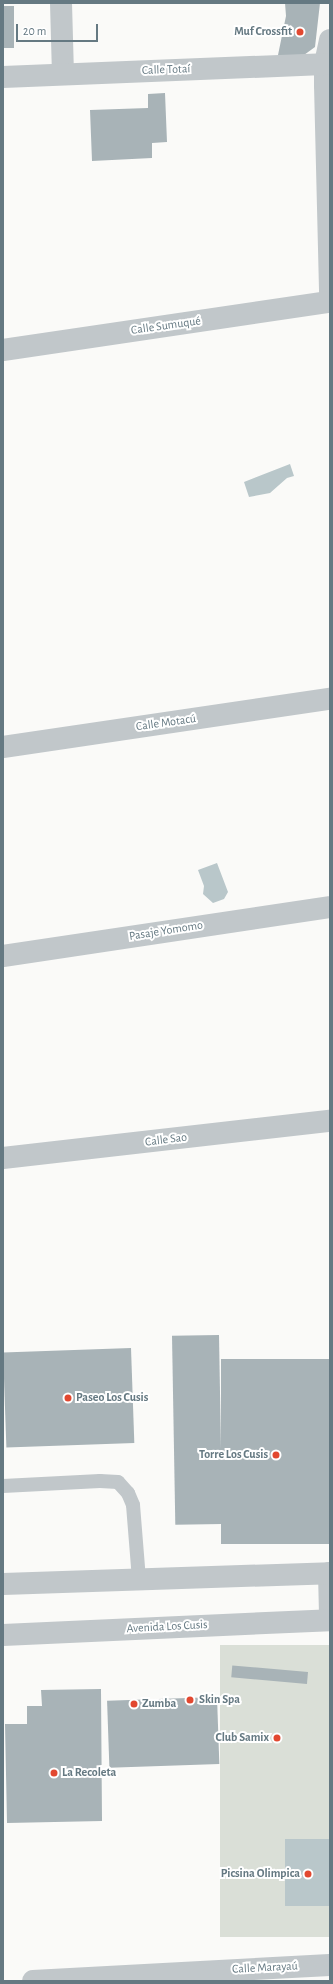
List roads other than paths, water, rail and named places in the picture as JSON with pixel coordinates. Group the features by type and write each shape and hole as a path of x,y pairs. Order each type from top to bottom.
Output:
{"street":[{"path":"61,3 63,74"},
{"path":"330,40 328,64 330,293"},
{"name":"Calle Totaí","path":"3,77 328,64"},
{"name":"Calle Sumuqué","path":"3,350 330,302"},
{"name":"Calle Motacú","path":"3,747 330,699"},
{"name":"Pasaje Yomomo","path":"3,956 329,907"},
{"name":"Calle Sao","path":"3,1158 330,1121"},
{"path":"3,1584 329,1573 330,1613"},
{"name":"Avenida Los Cusis","path":"3,1635 330,1620"},
{"name":"Calle Marayaú","path":"33,1981 330,1964"}],"lane":[{"path":"3,1486 100,1480 118,1482 128,1493 133,1505 139,1580"}],"place":[{"name":"Muf Crossfit","path":"300,32"},
{"name":"Paseo Los Cusis","path":"68,1398"},
{"name":"Torre Los Cusis","path":"276,1455"},
{"name":"Skin Spa","path":"190,1700"},
{"name":"Zumba","path":"134,1704"},
{"name":"Club Samix","path":"277,1738"},
{"name":"La Recoleta","path":"54,1773"},
{"name":"Picsina Olimpica","path":"308,1874"}]}
